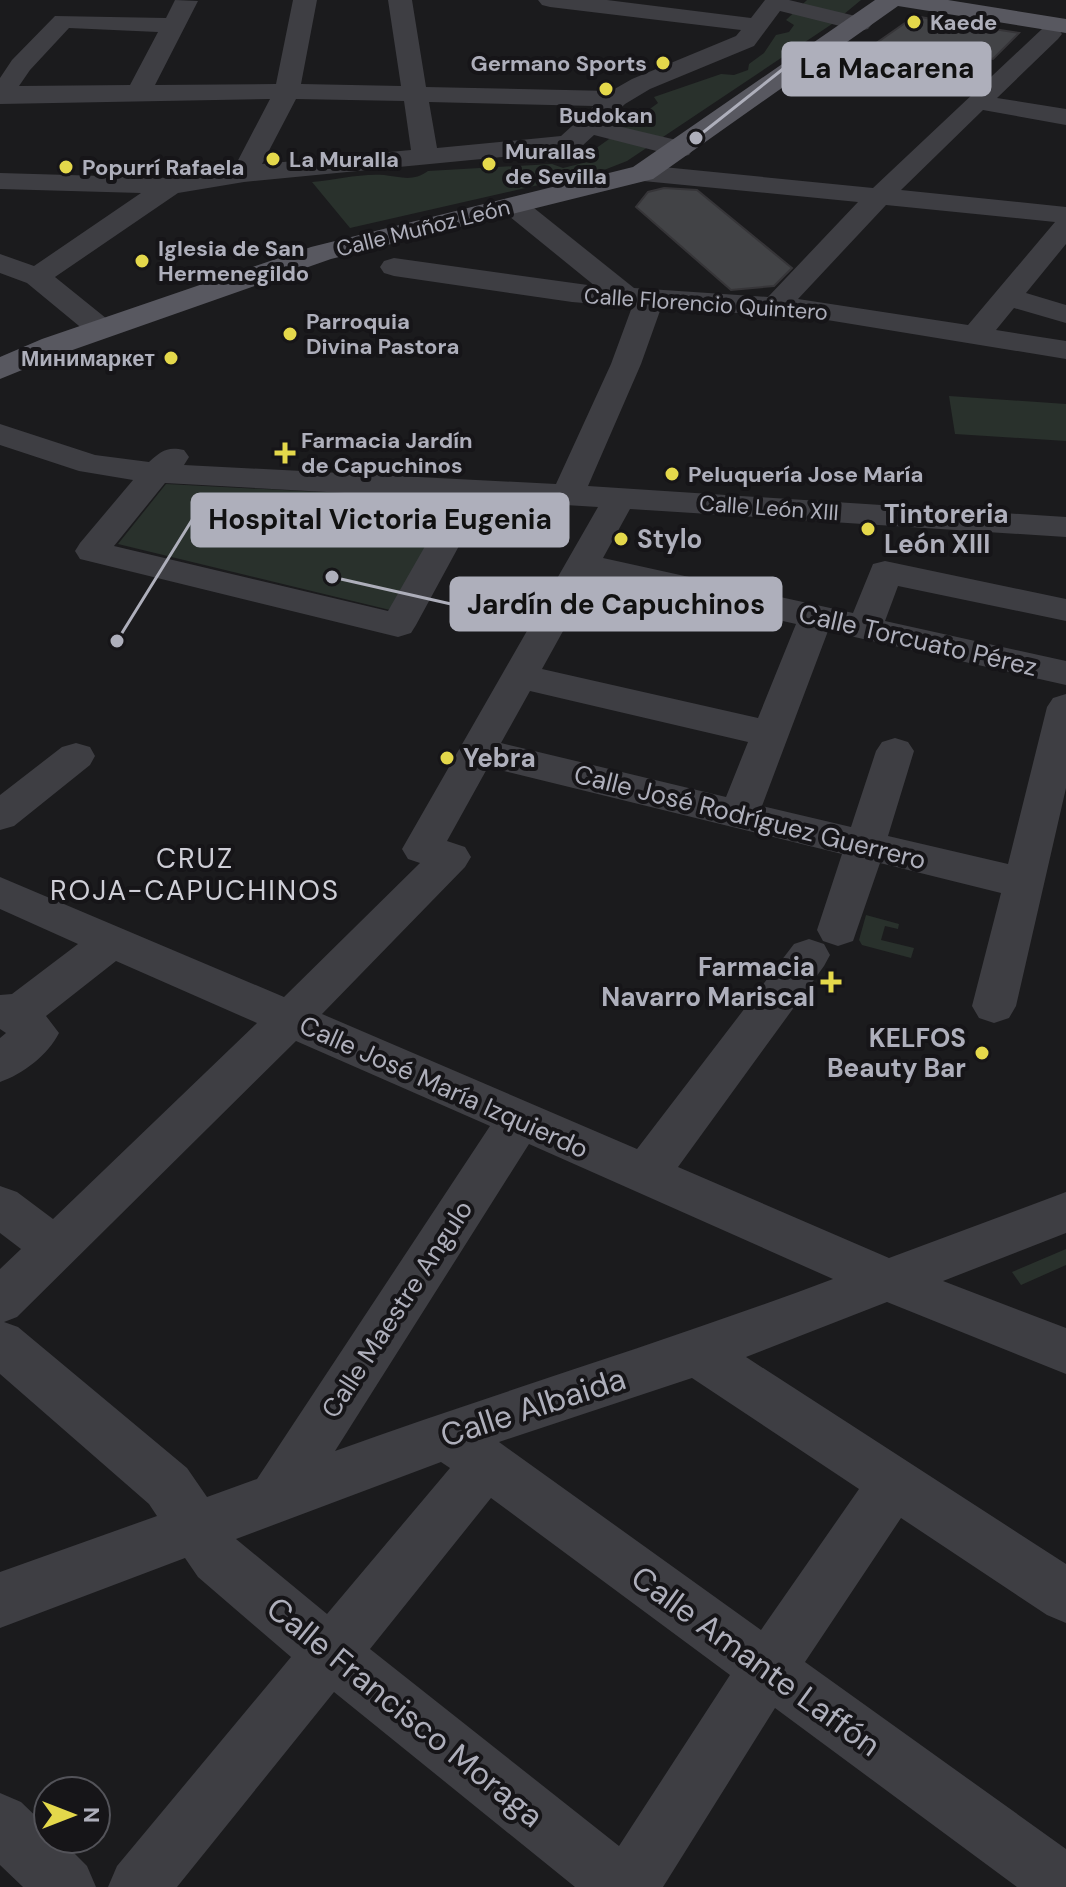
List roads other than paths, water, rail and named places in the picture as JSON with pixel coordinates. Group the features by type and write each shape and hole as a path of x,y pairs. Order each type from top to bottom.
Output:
{"main road":[{"name":"Calle Muñoz León","path":"0,369 101,329 321,253 643,173 891,0"},
{"path":"901,0 1022,10 1058,30"},
{"path":"1050,0 1066,3"}],"street":[{"path":"138,93 186,0"},
{"path":"244,174 287,91 305,0"},
{"path":"400,0 425,157"},
{"path":"550,0 754,25"},
{"path":"0,181 170,186 244,174 565,143 597,129 616,99 641,84 745,41 754,25 780,4 860,24"},
{"path":"1,95 21,65 63,21 175,25"},
{"path":"777,305 978,102 1058,30"},
{"path":"1,95 287,91 616,99"},
{"path":"978,102 1066,117"},
{"path":"597,129 680,149"},
{"path":"643,173 1066,215"},
{"path":"37,277 170,186"},
{"path":"514,206 639,299 626,364 568,495"},
{"path":"975,336 1060,241"},
{"path":"0,263 37,277 101,329"},
{"name":"Calle Florencio Quintero","path":"394,267 639,299 777,305 1066,350"},
{"path":"1008,297 1066,314"},
{"name":"Calle León XIII","path":"0,434 90,464 156,473 620,498 1066,527"},
{"path":"156,473 92,551 398,625 472,492"},
{"path":"0,1301 19,1230 290,1019 436,853 477,751 620,498"},
{"name":"Calle Torcuato Pérez","path":"582,564 1066,673"},
{"path":"865,628 885,572 1066,610"},
{"path":"739,814 816,617"},
{"path":"519,676 772,734"},
{"path":"994,1006 1066,707"},
{"name":"Calle José Rodríguez Guerrero","path":"477,751 1023,883"},
{"path":"645,1175 823,942 865,845 895,751"},
{"path":"0,816 76,756"},
{"name":"Calle José María Izquierdo","path":"0,892 645,1175 1066,1351"},
{"path":"0,1064 37,1033 8,1011 112,941"},
{"name":"Calle Maestre Angulo","path":"275,1499 519,1120"},
{"name":"Calle Albaida","path":"0,1600 275,1499 466,1450 697,1353 1066,1212"},
{"name":"Calle Francisco Moraga","path":"0,1343 168,1486 217,1558 330,1653 625,1887"},
{"path":"697,1353 1066,1596"},
{"path":"138,1887 330,1653 466,1450"},
{"name":"Calle Amante Laffón","path":"466,1450 1066,1886"},
{"path":"625,1887 767,1669 895,1482"},
{"path":"0,1823 66,1887"}],"place":[{"name":"Kaede","path":"914,22"},
{"name":"Germano Sports","path":"663,63"},
{"name":"Budokan","path":"606,89"},
{"name":"La Macarena","path":"696,138"},
{"name":"La Muralla","path":"273,159"},
{"name":"Murallas de Sevilla","path":"489,164"},
{"name":"Popurrí Rafaela","path":"66,167"},
{"name":"Iglesia de San Hermenegildo","path":"142,261"},
{"name":"Parroquia Divina Pastora","path":"290,334"},
{"name":"Минимаркет","path":"171,358"},
{"name":"Farmacia Jardín de Capuchinos","path":"285,453"},
{"name":"Peluquería Jose María","path":"672,474"},
{"name":"Tintoreria León XIII","path":"868,529"},
{"name":"Stylo","path":"621,539"},
{"name":"Jardín de Capuchinos","path":"332,577"},
{"name":"Hospital Victoria Eugenia","path":"117,641"},
{"name":"Yebra","path":"447,758"},
{"name":"Farmacia Navarro Mariscal","path":"831,982"},
{"name":"KELFOS Beauty Bar","path":"982,1053"}],"district":[{"name":"CRUZ ROJA-CAPUCHINOS","path":"195,874"}]}
